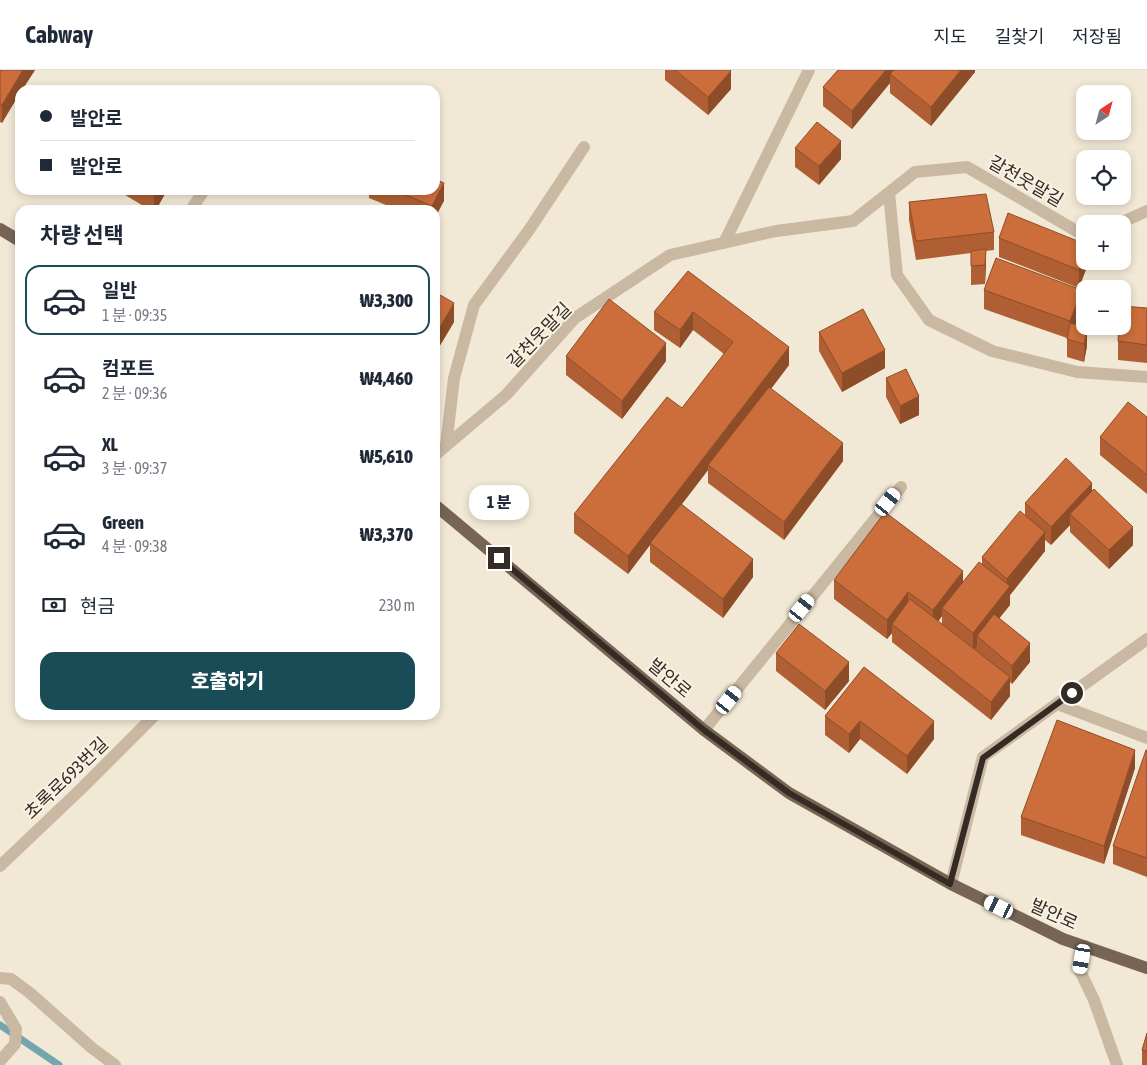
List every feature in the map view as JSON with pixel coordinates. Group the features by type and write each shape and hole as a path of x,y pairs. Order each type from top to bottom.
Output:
{"main road":[{"path":"0,229 15,238"},
{"name":"발안로","path":"440,509 704,730 789,793 950,884 1063,939 1147,968"}],"street":[{"path":"724,243 809,70"},
{"path":"446,446 454,378 474,305 529,230 584,147"},
{"name":"갈천웃말길","path":"440,451 506,395 575,318 670,255 776,231 852,220 916,172 967,167 1076,231"},
{"path":"889,193 898,275 929,320 992,351 1077,372 1147,377"},
{"path":"1131,218 1147,211"},
{"path":"704,730 901,487"},
{"path":"950,884 983,758 1147,639"},
{"path":"1057,704 1147,738"},
{"name":"초록로693번길","path":"0,866 150,720"},
{"path":"1084,946 1080,971 1094,1000 1117,1065"},
{"path":"0,978 11,979 30,993 92,1048 115,1065"},
{"path":"0,1002 16,1029 16,1044 0,1061"}],"building":[{"path":"0,70 23,70 2,105 0,104"},
{"path":"675,70 730,70 731,71 708,97"},
{"path":"838,70 886,70 852,111 823,87"},
{"path":"894,70 961,70 931,107 890,74"},
{"path":"817,122 841,141 819,166 795,148"},
{"path":"440,181 444,183 440,191"},
{"path":"986,194 994,232 916,241 909,202"},
{"path":"406,195 438,195 433,205"},
{"path":"1008,213 1076,240 1076,269 999,238"},
{"path":"986,249 985,265 971,266 971,251"},
{"path":"996,258 1076,288 1076,306 1070,321 984,290"},
{"path":"688,271 789,347 628,556 574,514 667,397 682,408 733,342 693,312 680,330 654,312"},
{"path":"440,295 454,303 440,327"},
{"path":"609,299 666,343 622,401 566,356"},
{"path":"1131,307 1147,308 1147,345 1118,341 1118,335 1131,335"},
{"path":"863,309 885,350 842,373 819,332"},
{"path":"1070,323 1076,325 1076,335 1086,335 1084,344 1067,339"},
{"path":"906,369 919,396 900,406 886,378"},
{"path":"769,387 843,443 784,522 708,465"},
{"path":"1128,402 1147,417 1147,475 1100,437"},
{"path":"1066,458 1092,483 1051,527 1025,503"},
{"path":"1094,489 1133,527 1109,550 1070,514"},
{"path":"681,504 753,559 723,599 650,543"},
{"path":"1020,511 1045,532 1007,579 982,557"},
{"path":"885,512 963,571 933,610 908,592 887,620 834,580"},
{"path":"979,562 1010,586 973,633 942,608"},
{"path":"910,599 1010,677 991,702 892,624"},
{"path":"994,614 1030,643 1012,666 977,636"},
{"path":"799,624 849,662 825,691 776,653"},
{"path":"864,667 934,721 907,756 860,721 849,734 825,716"},
{"path":"1057,720 1135,750 1104,846 1021,817"},
{"path":"1147,750 1147,858 1113,846"},
{"path":"1147,1033 1147,1051 1142,1050"}],"waterway":[{"path":"0,1025 59,1065"}],"route":[{"path":"499,558 704,730 789,793 950,884 983,758 1072,693"}]}
